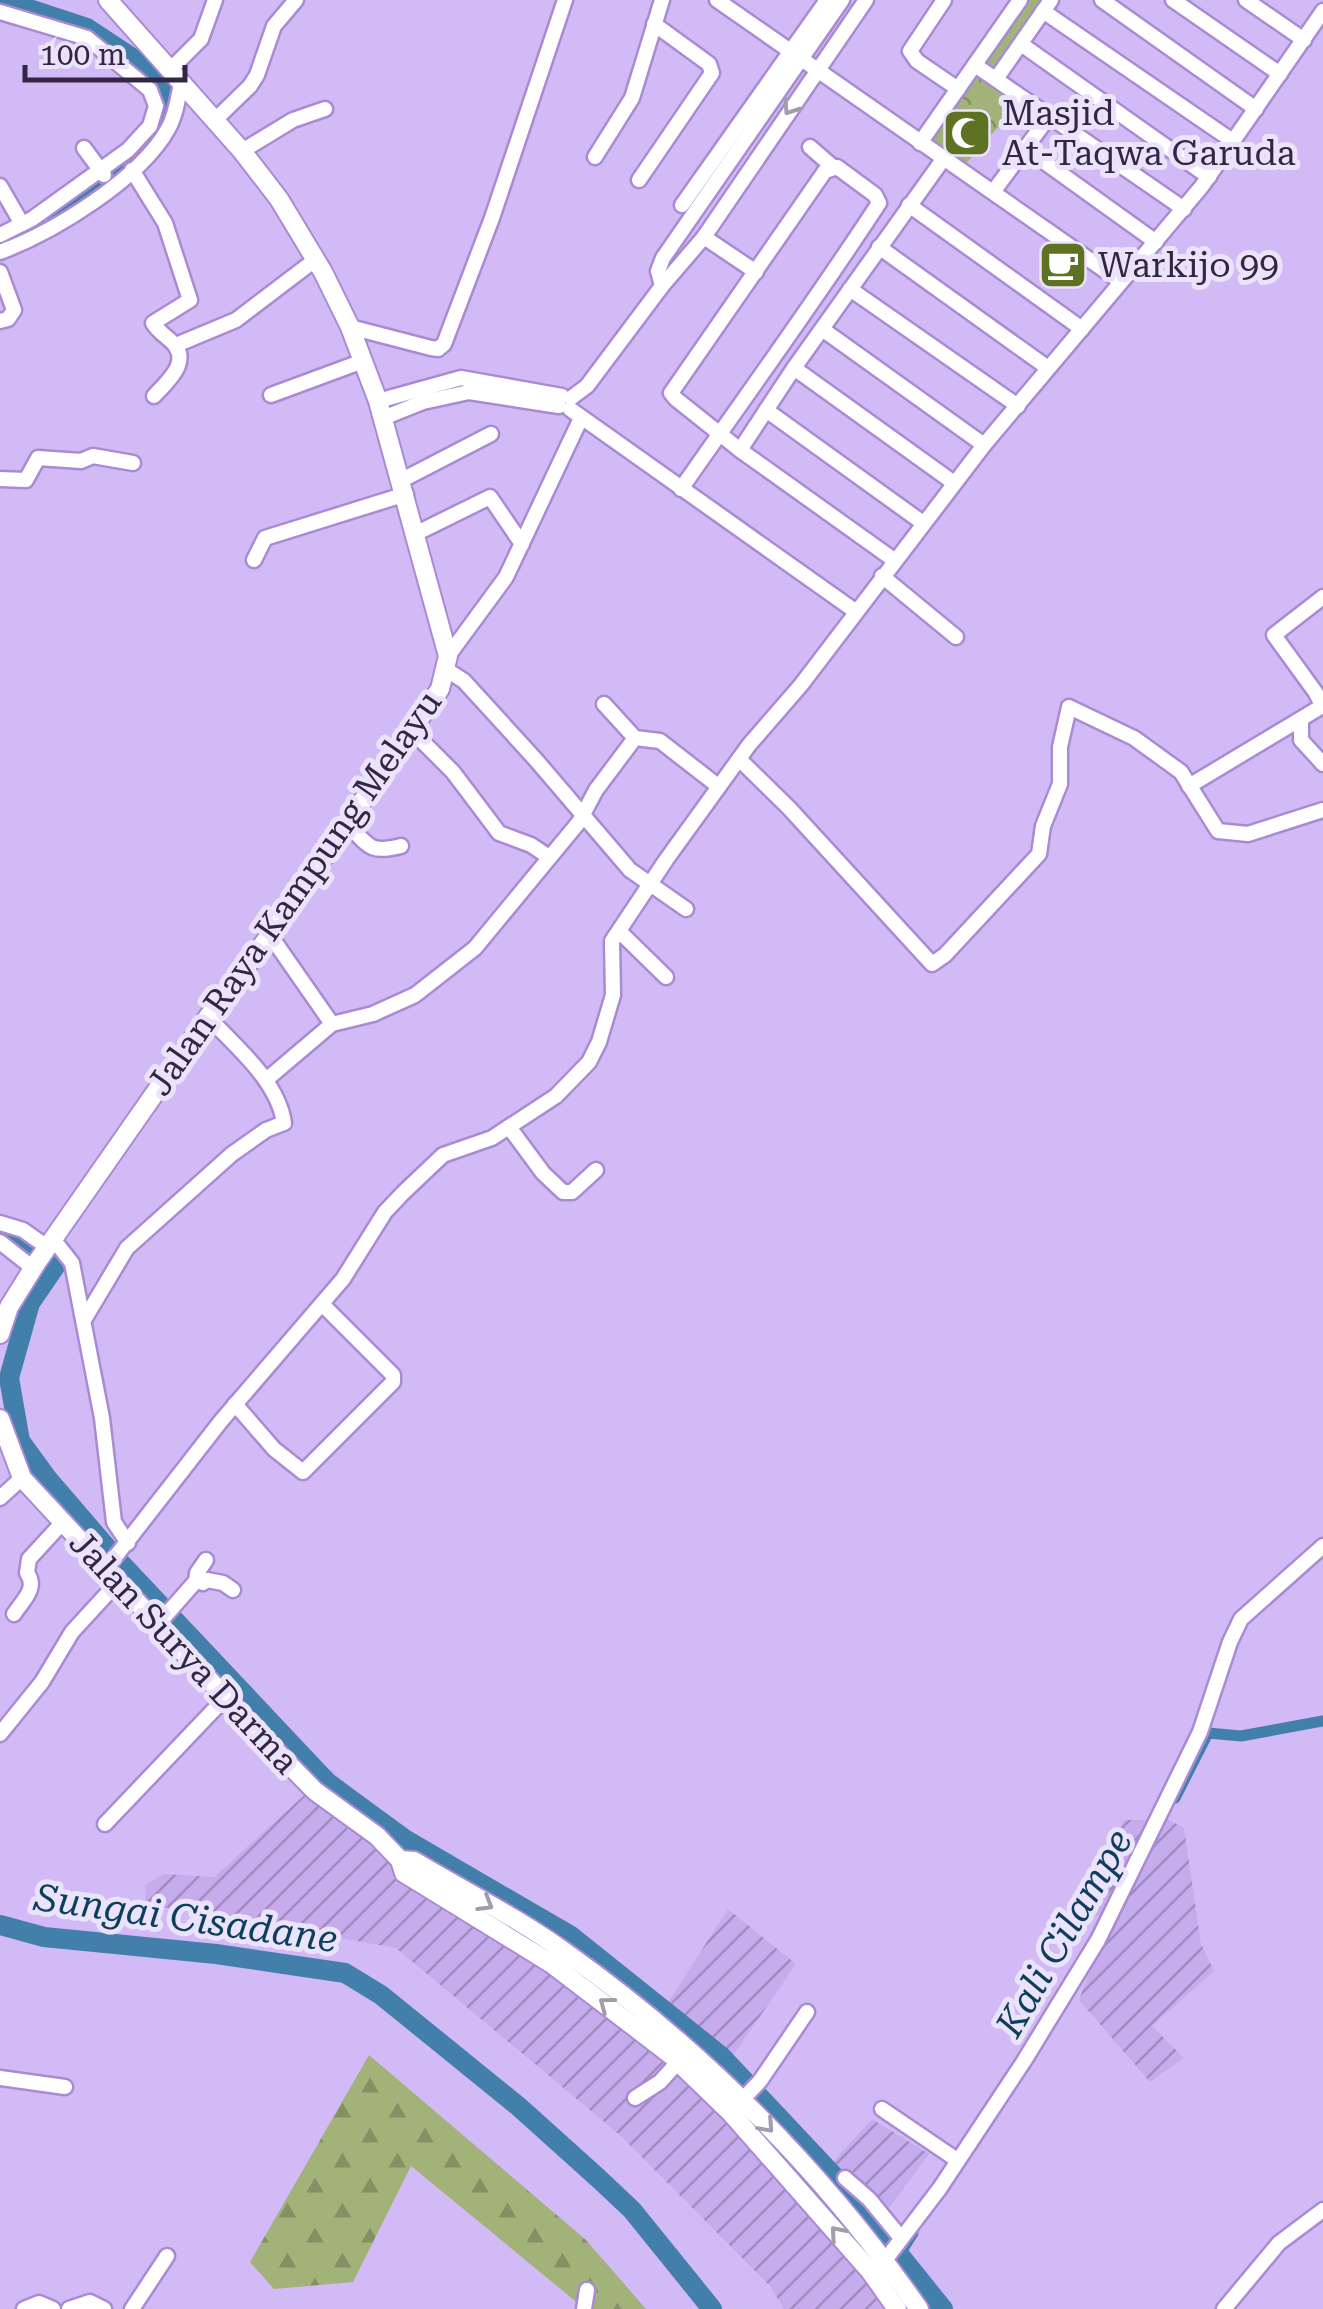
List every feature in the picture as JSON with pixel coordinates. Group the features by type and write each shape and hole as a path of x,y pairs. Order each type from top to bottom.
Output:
{"main road":[{"name":"Jalan Raya Kampung Melayu","path":"43,1254 412,731 440,689 447,663 417,533 380,410 350,327 316,260 279,199 242,151 108,0"},
{"path":"0,1334 10,1307 43,1254"},
{"name":"Jalan Surya Darma","path":"0,1419 22,1478 110,1573 164,1618 227,1696 315,1791 377,1836 400,1860 404,1873 552,1964 678,2062 881,2261 919,2309"},
{"name":"Jalan Surya Darma","path":"400,1860 414,1861 561,1949 745,2097 847,2192 881,2261 897,2309"}],"street":[{"path":"0,234 106,178 132,170 168,129 176,76 198,44 214,0"},
{"path":"216,119 258,75 274,26 296,0"},
{"path":"350,327 431,348 440,349 444,344 492,218 565,0"},
{"path":"595,156 632,98 662,0"},
{"path":"717,0 1120,281"},
{"path":"662,286 658,271 663,258 796,55 827,0"},
{"path":"682,205 842,0"},
{"path":"686,909 630,870 447,663 506,577 522,544 569,405 704,237 866,0"},
{"path":"944,0 910,50 917,61 958,90"},
{"path":"920,143 1020,0"},
{"path":"1102,0 1256,109"},
{"path":"1172,0 1280,74"},
{"path":"1246,0 1304,40"},
{"path":"0,1734 42,1682 124,1548 235,1404 343,1279 385,1212 443,1156 472,1147 509,1127 556,1096 588,1062 599,1042 614,995 612,945 718,786 801,685 984,445 1184,209 1304,40 1321,5"},
{"path":"996,79 1047,6 1234,142"},
{"path":"0,12 87,38 154,95 156,112 150,126 106,178 40,234 0,252"},
{"path":"640,180 712,73 708,64 654,24"},
{"path":"1020,44 1209,176"},
{"path":"975,65 1184,209"},
{"path":"242,151 293,120 325,109"},
{"path":"993,192 1050,115"},
{"path":"681,489 880,200 810,147"},
{"path":"84,148 106,178"},
{"path":"1025,148 1156,242"},
{"path":"740,450 944,158"},
{"path":"833,167 825,171 672,393 740,450 894,560"},
{"path":"132,170 165,223 189,295 188,303 152,324 180,350 180,366 154,396"},
{"path":"0,186 22,224"},
{"path":"909,205 1082,328"},
{"path":"704,237 756,272"},
{"path":"850,244 875,253 1048,368"},
{"path":"176,345 236,320 316,260"},
{"path":"0,272 14,310 0,321"},
{"path":"850,288 1018,406"},
{"path":"822,329 984,445"},
{"path":"271,395 363,361"},
{"path":"794,368 954,483"},
{"path":"380,410 469,392 569,405 855,611"},
{"path":"766,410 923,522"},
{"path":"254,560 265,538 404,487 491,434"},
{"path":"0,479 26,480 38,458 81,461 93,456 133,462"},
{"path":"417,533 490,497 522,544"},
{"path":"882,576 956,637"},
{"path":"1189,786 1319,708 1320,700 1274,634 1323,596"},
{"path":"604,704 635,738 660,741 718,786"},
{"path":"739,759 932,964 945,955 1039,854 1042,826 1060,784 1060,746 1069,706 1134,738 1181,772 1218,831 1248,834 1323,810"},
{"path":"1300,720 1301,740 1323,764"},
{"path":"412,731 453,772 499,833 549,856"},
{"path":"266,1080 332,1024 373,1014 428,986 476,948 582,815 635,738"},
{"path":"348,824 372,849 401,846"},
{"path":"619,931 666,977"},
{"path":"270,935 332,1024"},
{"path":"84,1320 127,1248 232,1154 266,1130 284,1123 278,1100 266,1080 208,1017"},
{"path":"509,1127 563,1192 572,1192 596,1170"},
{"path":"0,1223 23,1230 43,1254"},
{"path":"0,1242 72,1264 108,1462 114,1522 124,1548"},
{"path":"235,1404 274,1449 302,1472 393,1382 390,1370 322,1304"},
{"path":"0,1498 22,1478"},
{"path":"14,1614 32,1588 26,1573 29,1559 63,1522"},
{"path":"881,2261 901,2239 1024,2062 1098,1940 1200,1732 1241,1618 1323,1546"},
{"path":"164,1618 197,1578 206,1560"},
{"path":"197,1578 222,1583 232,1590"},
{"path":"105,1824 227,1696"},
{"path":"745,2097 807,2012"},
{"path":"635,2098 660,2082 678,2062"},
{"path":"0,2078 65,2087"},
{"path":"882,2110 957,2160"},
{"path":"847,2192 870,2199 901,2239"},
{"path":"1224,2309 1280,2244 1323,2210"},
{"path":"132,2309 166,2256"},
{"path":"584,2309 587,2290"},
{"path":"69,2309 90,2302 104,2309"},
{"path":"24,2309 39,2303 52,2309"}],"shaded area":[{"path":"332,1770 374,1812 579,1938 667,2004 728,1909 796,1964 730,2060 831,2164 872,2119 929,2154 881,2219 949,2309 784,2309 770,2286 621,2136 396,1948 145,1904 146,1884 164,1874 214,1877"},
{"path":"1124,1820 1169,1820 1184,1828 1201,1944 1214,1971 1152,2026 1184,2058 1150,2082 1079,2000 1108,1922 1080,1905"}],"green space":[{"path":"1020,0 1049,0 996,78 976,63"},
{"path":"976,68 1022,100 962,168 926,142"},
{"path":"369,2055 586,2240 646,2309 585,2309 411,2166 353,2282 274,2289 250,2262"}],"waterway":[{"path":"0,241 68,205 133,162 167,114 168,92 134,59 87,28 2,0"},
{"path":"0,1233 19,1237 56,1265 30,1303 9,1378 20,1441 114,1556 328,1783 406,1840 571,1936 721,2056 848,2191 943,2309"},
{"name":"Kali Cilampe","path":"1175,1798 1208,1733 1241,1736 1323,1721"},
{"name":"Sungai Cisadane","path":"0,1925 44,1937 216,1954 345,1973 381,1995 518,2106 598,2178 632,2210 712,2309"},
{"name":"Kali Cilampe","path":"899,2255 913,2233"}],"place":[{"name":"Masjid At-Taqwa Garuda","path":"967,133"},
{"name":"Warkijo 99","path":"1063,265"}]}
